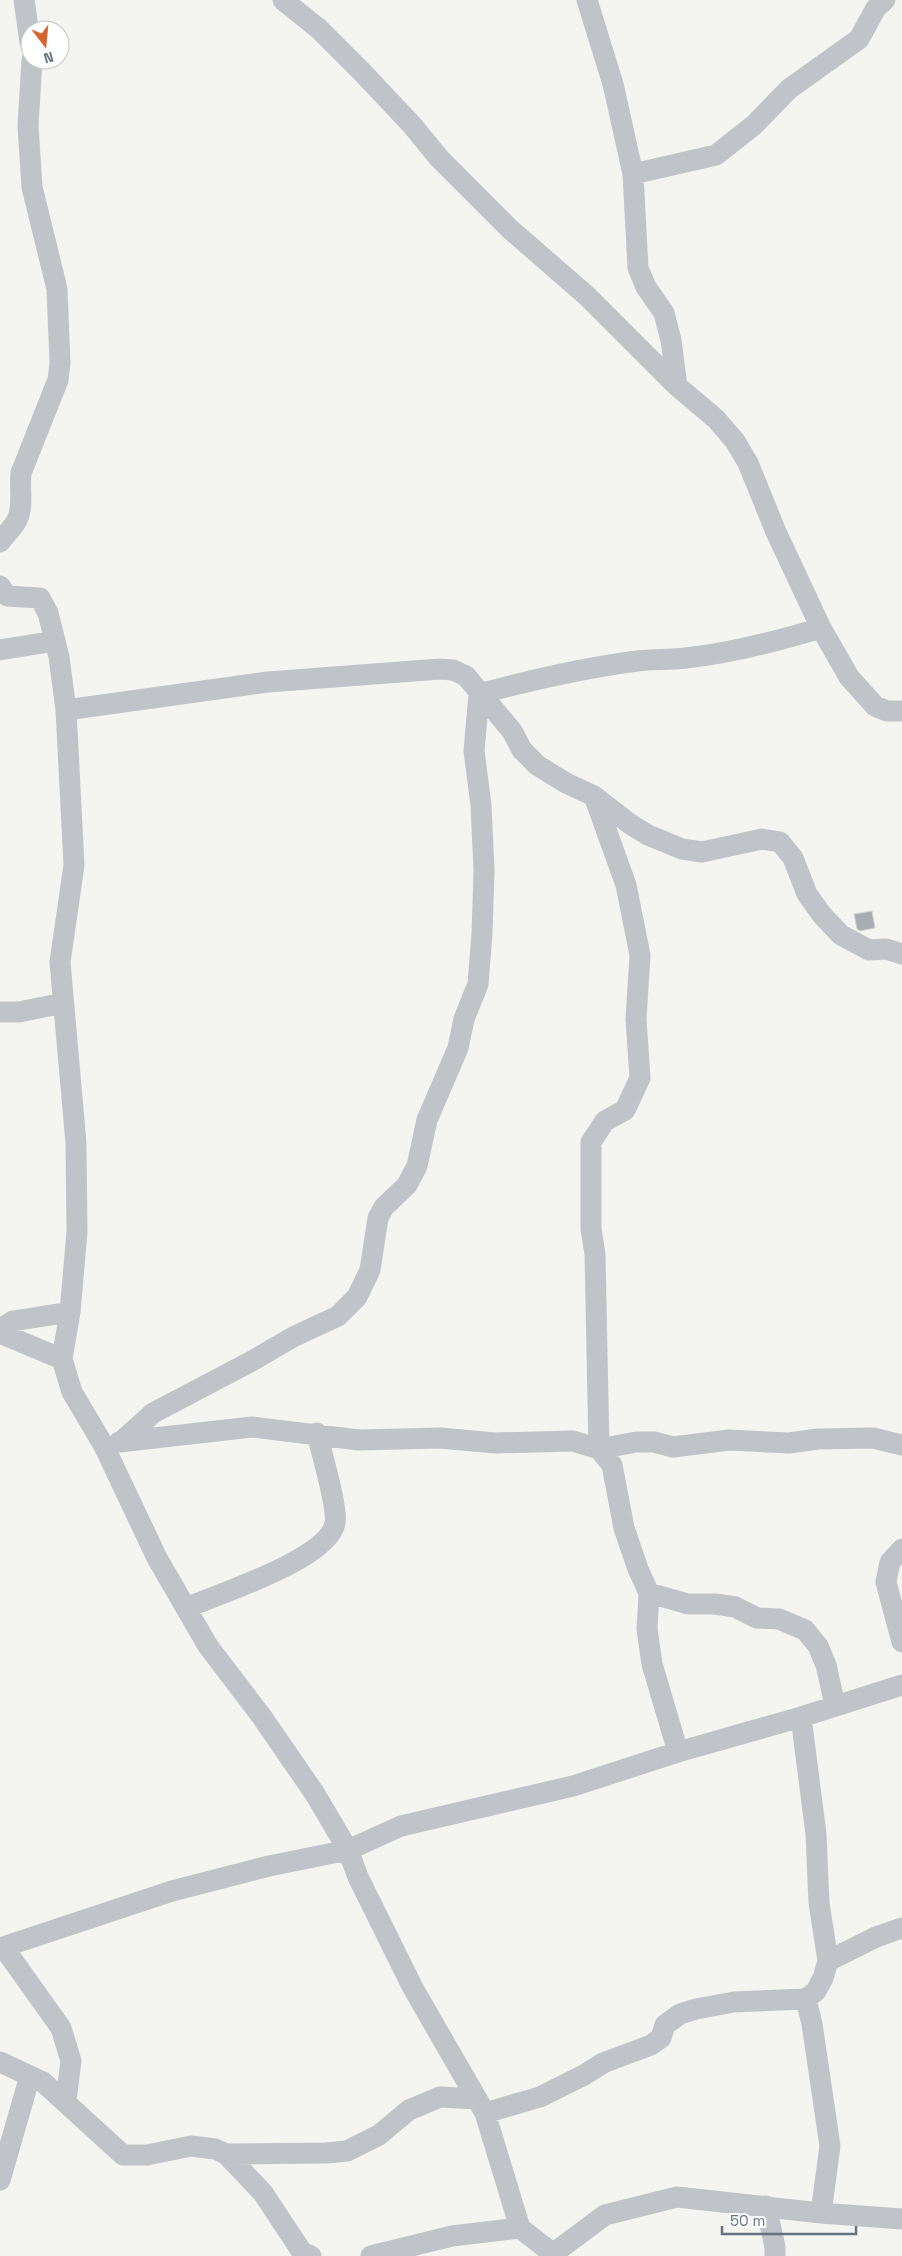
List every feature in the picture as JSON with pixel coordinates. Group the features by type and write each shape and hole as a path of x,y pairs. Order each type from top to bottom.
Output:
{"street":[{"path":"24,0 27,20"},
{"path":"283,0 320,29 364,73 412,125 438,158 511,230 587,296 677,386 716,419 744,455 776,532 821,628 849,677 875,706 887,711 902,711"},
{"path":"587,0 613,84 634,174 638,268 646,287 664,313 671,340 677,386"},
{"path":"634,174 716,155 754,125 789,89 859,39 876,8 885,0"},
{"path":"0,542 17,519 21,501 19,487 21,473 58,380 60,363 57,289 32,186 28,126 31,70"},
{"path":"0,586 7,596 40,598 48,613 55,641 66,710 74,865 60,962 76,1143 77,1232 70,1312 62,1358 72,1392 113,1443 157,1558 208,1646 262,1717 315,1794 348,1850 358,1877 413,1988 480,2106 520,2228 555,2254 606,2214 678,2197 821,2213 902,2219"},
{"path":"480,694 528,681 583,670 638,661 687,658 775,642 821,628"},
{"path":"0,650 55,641"},
{"path":"66,710 268,682 440,669 454,670 466,676 512,731 522,750 537,765 566,783 594,796 630,824 665,843 682,849 702,852 762,839 780,842 793,858 807,894 822,915 841,935 869,950 886,949 902,954"},
{"path":"113,1443 153,1413 252,1361 293,1337 338,1316 357,1297 370,1270 378,1218 384,1207 407,1185 416,1166 427,1120 458,1048 464,1019 478,984 484,870 481,805 474,750 480,694"},
{"path":"594,796 626,885 640,955 636,1020 640,1078 625,1110 605,1121 591,1142 591,1229 594,1254 599,1449 612,1465 624,1528 638,1570 649,1593 648,1628 652,1664 678,1752"},
{"path":"0,1012 19,1012 63,1003"},
{"path":"0,1329 13,1321 70,1312"},
{"path":"0,1333 62,1358"},
{"path":"113,1443 252,1427 317,1433 360,1440 440,1438 495,1443 573,1441 599,1449 636,1442 654,1442 673,1447 729,1440 789,1443 818,1439 873,1438 902,1445"},
{"path":"186,1608 280,1570 303,1558 332,1532 335,1513 317,1433"},
{"path":"902,1549 890,1562 886,1582 902,1642"},
{"path":"649,1593 688,1604 715,1604 735,1607 756,1618 779,1619 805,1630 818,1646 826,1665 835,1705"},
{"path":"66,2101 71,2061 61,2028 2,1948 172,1891 269,1866 348,1850 401,1826 573,1786 678,1752 801,1717 902,1685"},
{"path":"226,2154 327,2154 347,2151 379,2135 409,2110 440,2097 480,2106 540,2097 584,2075 603,2063 651,2045 661,2038 665,2025 680,2014 696,2008 734,2002 806,1998 816,1991 824,1978 828,1962 820,1903 816,1834 801,1717"},
{"path":"828,1962 876,1937 902,1928"},
{"path":"806,1998 812,2024 830,2146 821,2213"},
{"path":"0,2062 43,2082 123,2155 147,2155 190,2146 215,2149 226,2154 264,2193 302,2252 310,2256"},
{"path":"0,2180 30,2076"},
{"path":"766,2206 775,2247 775,2256"},
{"path":"371,2256 452,2236 520,2228"}],"building":[{"path":"872,911 875,928 860,931 857,929 854,914"}]}
